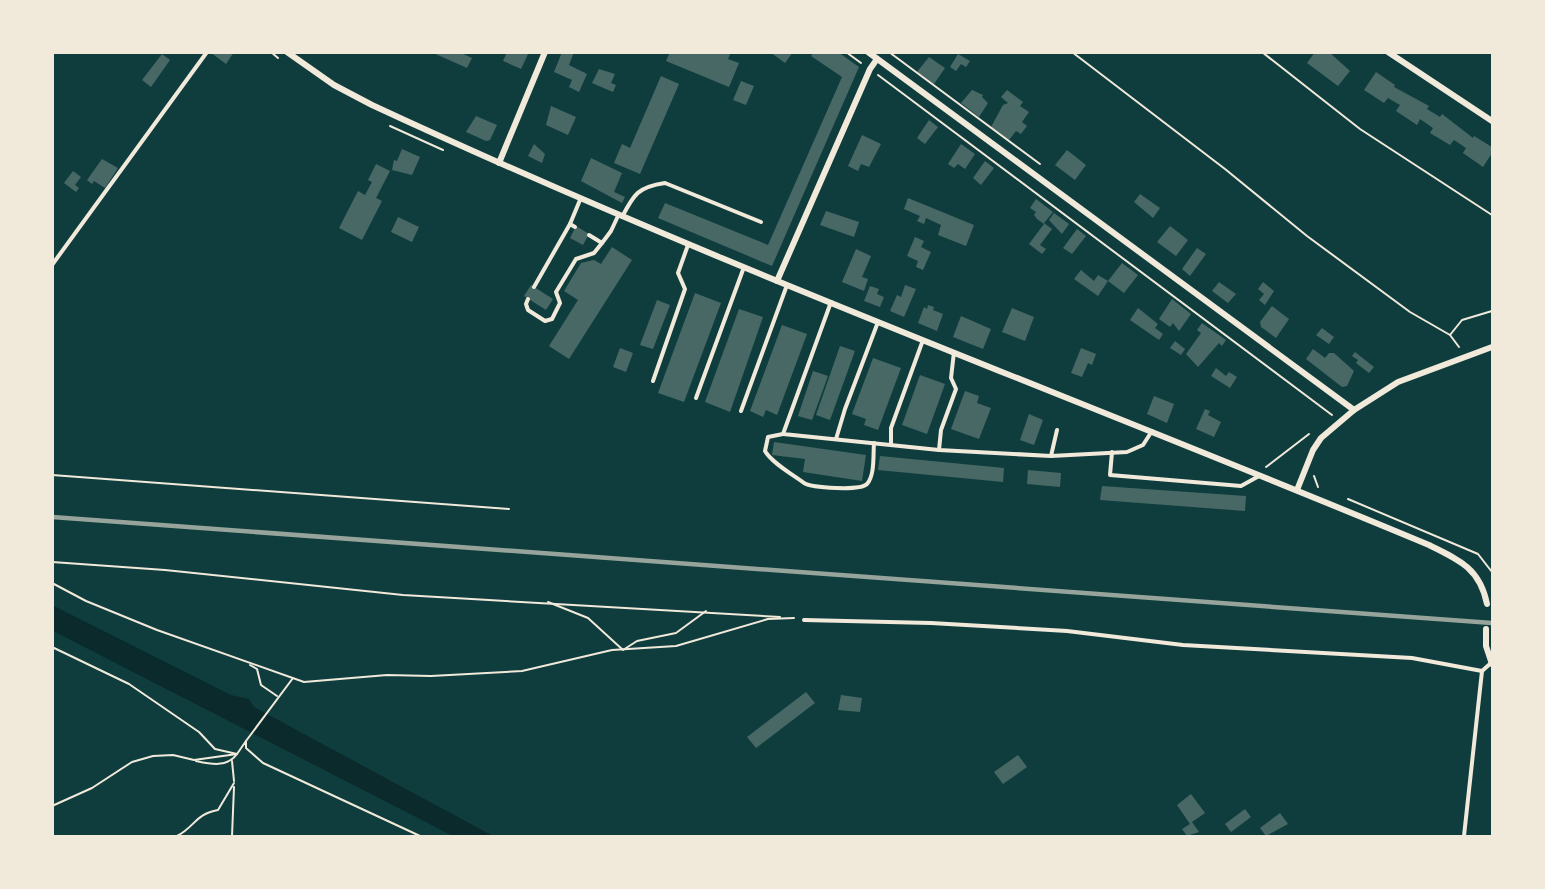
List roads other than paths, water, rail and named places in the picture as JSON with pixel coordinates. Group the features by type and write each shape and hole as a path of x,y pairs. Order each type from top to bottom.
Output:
{"street":[{"path":"287,52 334,84 372,105 580,200 1297,490 1446,554 1478,576 1487,604"},
{"path":"499,163 545,52"},
{"path":"868,52 1354,410"},
{"path":"1388,52 1492,121"},
{"path":"777,281 870,69 877,60"},
{"path":"1297,490 1313,450 1321,438 1354,410 1398,382 1492,347"},
{"path":"1486,629 1486,646 1492,663"}],"lane":[{"path":"52,265 207,52"},
{"path":"528,299 526,304 528,310 545,321 552,319 560,303 556,292 576,259 594,253 635,193 653,185 665,183 761,222"},
{"path":"534,287 570,224 580,200"},
{"path":"570,224 575,227"},
{"path":"588,235 602,243"},
{"path":"652,381 685,289 678,273 688,245"},
{"path":"696,398 744,267"},
{"path":"741,411 787,285"},
{"path":"783,434 831,302"},
{"path":"836,440 845,409 879,321"},
{"path":"891,445 891,428 924,339"},
{"path":"939,450 940,430 956,389 951,378 954,352"},
{"path":"1051,456 1058,430"},
{"path":"874,443 872,475 866,484 856,489 805,484 770,458 765,451 768,437 783,434 836,440 874,443 939,450 1051,456 1127,452 1143,445 1152,431"},
{"path":"1112,452 1110,475 1241,486 1259,476"},
{"path":"804,620 931,623 1067,631 1183,645 1412,658 1482,671"},
{"path":"1464,837 1482,671 1492,663"}],"water":[{"path":"52,605 231,695 249,699 254,707 493,836 453,836 53,631"}],"railway":[{"path":"52,517 1492,623"}]}
